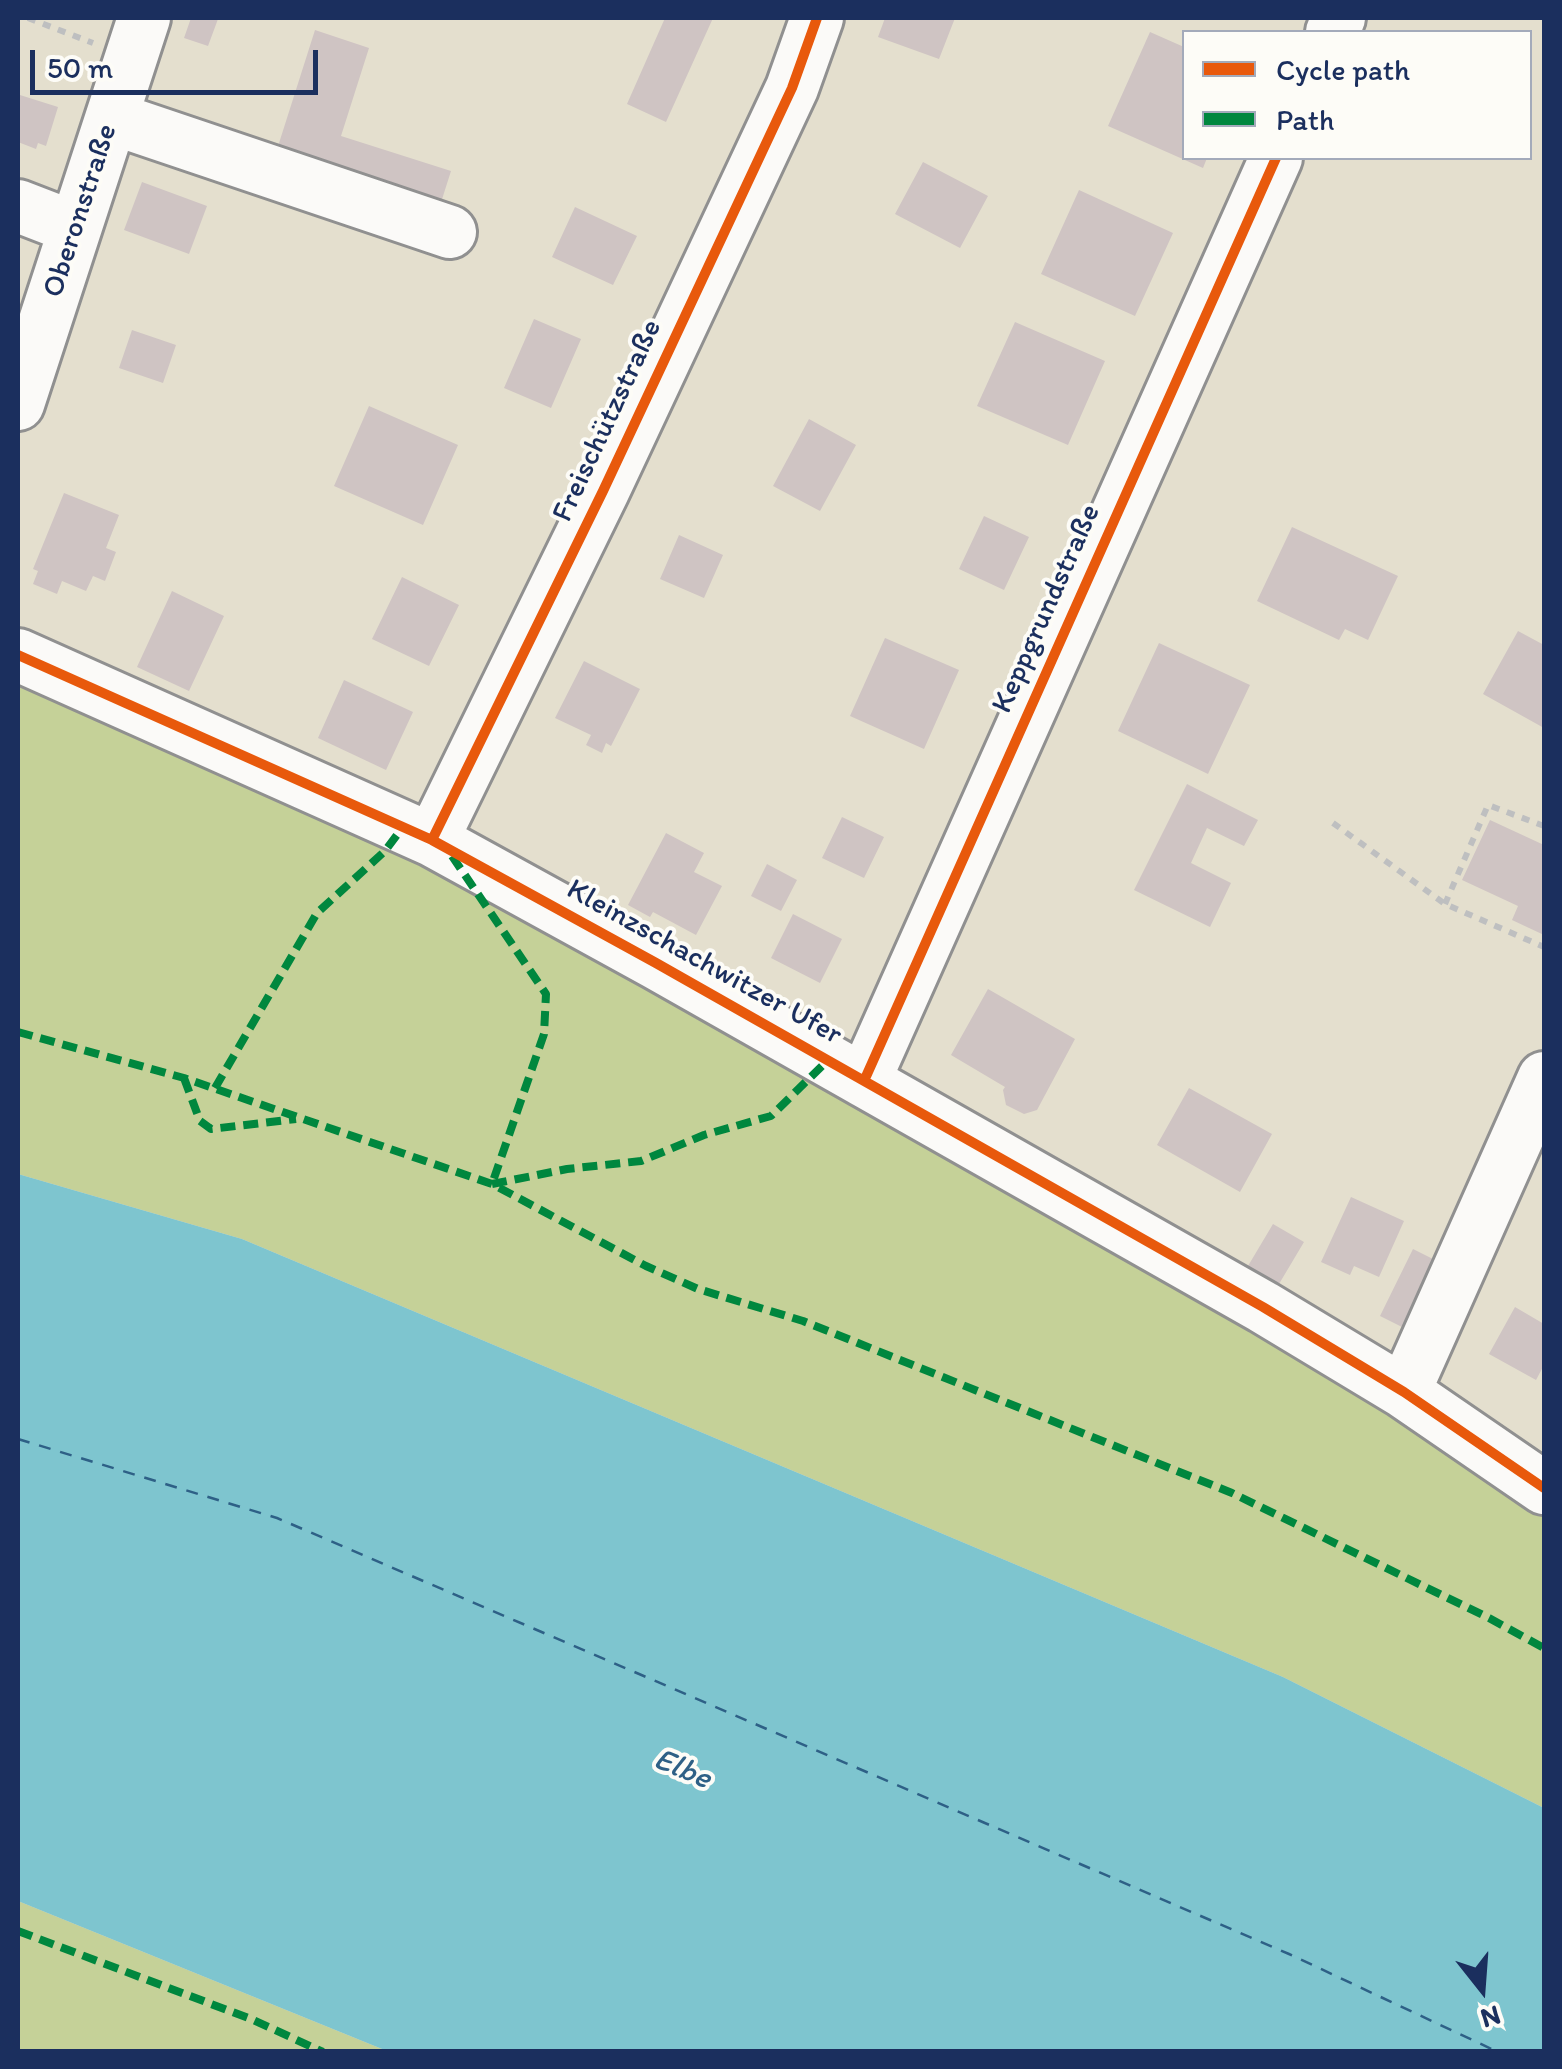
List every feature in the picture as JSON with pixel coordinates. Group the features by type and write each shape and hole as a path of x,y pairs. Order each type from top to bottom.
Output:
{"street":[{"name":"Freischützstraße","path":"432,840 612,474 792,88 817,18"},
{"name":"Oberonstraße","path":"18,404 138,38"},
{"path":"112,118 450,232"},
{"name":"Keppgrundstraße","path":"864,1081 1275,160"},
{"path":"18,206 75,228"},
{"name":"Kleinzschachwitzer Ufer","path":"18,655 432,840 1263,1307 1404,1392 1544,1488"},
{"path":"1404,1392 1544,1078"}],"path":[{"path":"28,18 138,38"},
{"path":"1445,904 1488,806 1544,826"},
{"path":"1333,823 1445,904 1544,948"}],"green space":[{"path":"18,671 429,856 1392,1406 1544,1510 1544,1808 1283,1677 242,1239 18,1174"},
{"path":"18,1901 387,2051 18,2051"}],"water":[{"name":"Elbe","path":"18,1174 242,1239 1283,1677 1544,1808 1544,2051 387,2051 18,1901"}],"building":[{"path":"191,18 218,19 208,46 184,38"},
{"path":"665,18 713,18 666,122 627,104"},
{"path":"885,18 955,18 939,59 878,37"},
{"path":"315,30 369,48 341,136 451,171 437,215 273,162"},
{"path":"1150,32 1182,46 1182,159 1108,126"},
{"path":"20,95 58,107 46,146 38,143 36,149 18,142"},
{"path":"1185,160 1206,160 1203,168"},
{"path":"923,162 988,196 960,248 895,214"},
{"path":"142,182 207,206 189,254 124,230"},
{"path":"1079,190 1173,233 1135,316 1041,274"},
{"path":"575,207 637,236 613,285 552,257"},
{"path":"534,319 581,339 551,408 504,388"},
{"path":"1015,322 1105,361 1068,445 977,406"},
{"path":"132,330 176,345 163,383 119,368"},
{"path":"369,406 458,445 423,525 334,486"},
{"path":"809,419 856,445 820,511 773,486"},
{"path":"64,493 119,515 106,548 116,552 105,581 93,576 86,591 62,581 57,594 33,584 38,571 33,569"},
{"path":"984,516 1029,537 1004,590 959,569"},
{"path":"1292,527 1398,576 1368,640 1345,629 1339,640 1257,601"},
{"path":"679,535 723,555 704,598 660,579"},
{"path":"402,577 459,605 429,666 372,639"},
{"path":"172,591 224,616 189,691 137,667"},
{"path":"1518,631 1544,645 1544,728 1483,694"},
{"path":"885,638 959,670 924,749 850,716"},
{"path":"1159,643 1250,685 1208,774 1118,731"},
{"path":"584,661 640,689 611,746 606,743 602,753 586,745 591,735 555,718"},
{"path":"344,680 413,712 386,770 318,738"},
{"path":"1187,784 1258,820 1244,846 1207,828 1191,863 1231,883 1210,927 1134,890"},
{"path":"842,817 884,837 864,878 822,858"},
{"path":"1490,820 1544,845 1544,935 1512,920 1518,906 1462,880"},
{"path":"666,833 704,853 694,872 722,886 696,935 653,912 650,917 628,905"},
{"path":"767,864 797,880 781,911 751,896"},
{"path":"793,914 842,939 820,983 771,958"},
{"path":"988,989 1075,1039 1037,1110 1024,1114 1006,1105 1005,1087 951,1055"},
{"path":"1189,1088 1272,1134 1240,1192 1157,1145"},
{"path":"1351,1197 1404,1221 1379,1277 1354,1266 1350,1275 1321,1262"},
{"path":"1273,1224 1304,1242 1279,1284 1248,1266"},
{"path":"1413,1249 1441,1263 1414,1333 1380,1316"},
{"path":"1515,1307 1544,1324 1544,1365 1536,1380 1489,1354"}],"ferry route":[{"path":"18,1439 277,1518 1289,1954 1498,2052"}],"marked path":[{"path":"215,1088 317,913 385,851 403,827"},
{"path":"452,856 546,994 544,1034 492,1184"},
{"path":"18,1032 184,1078 492,1184 646,1266 698,1289 803,1321 1232,1493 1544,1648"},
{"path":"492,1184 567,1169 641,1161 704,1135 771,1116 827,1061"},
{"path":"184,1078 200,1121 211,1129 296,1119"},
{"path":"18,1931 251,2019 323,2052"}],"cycle path":[{"path":"432,840 603,491 792,88 817,18"},
{"path":"864,1081 1275,160"},
{"path":"18,655 432,840 1263,1307 1404,1392 1544,1488"}]}
